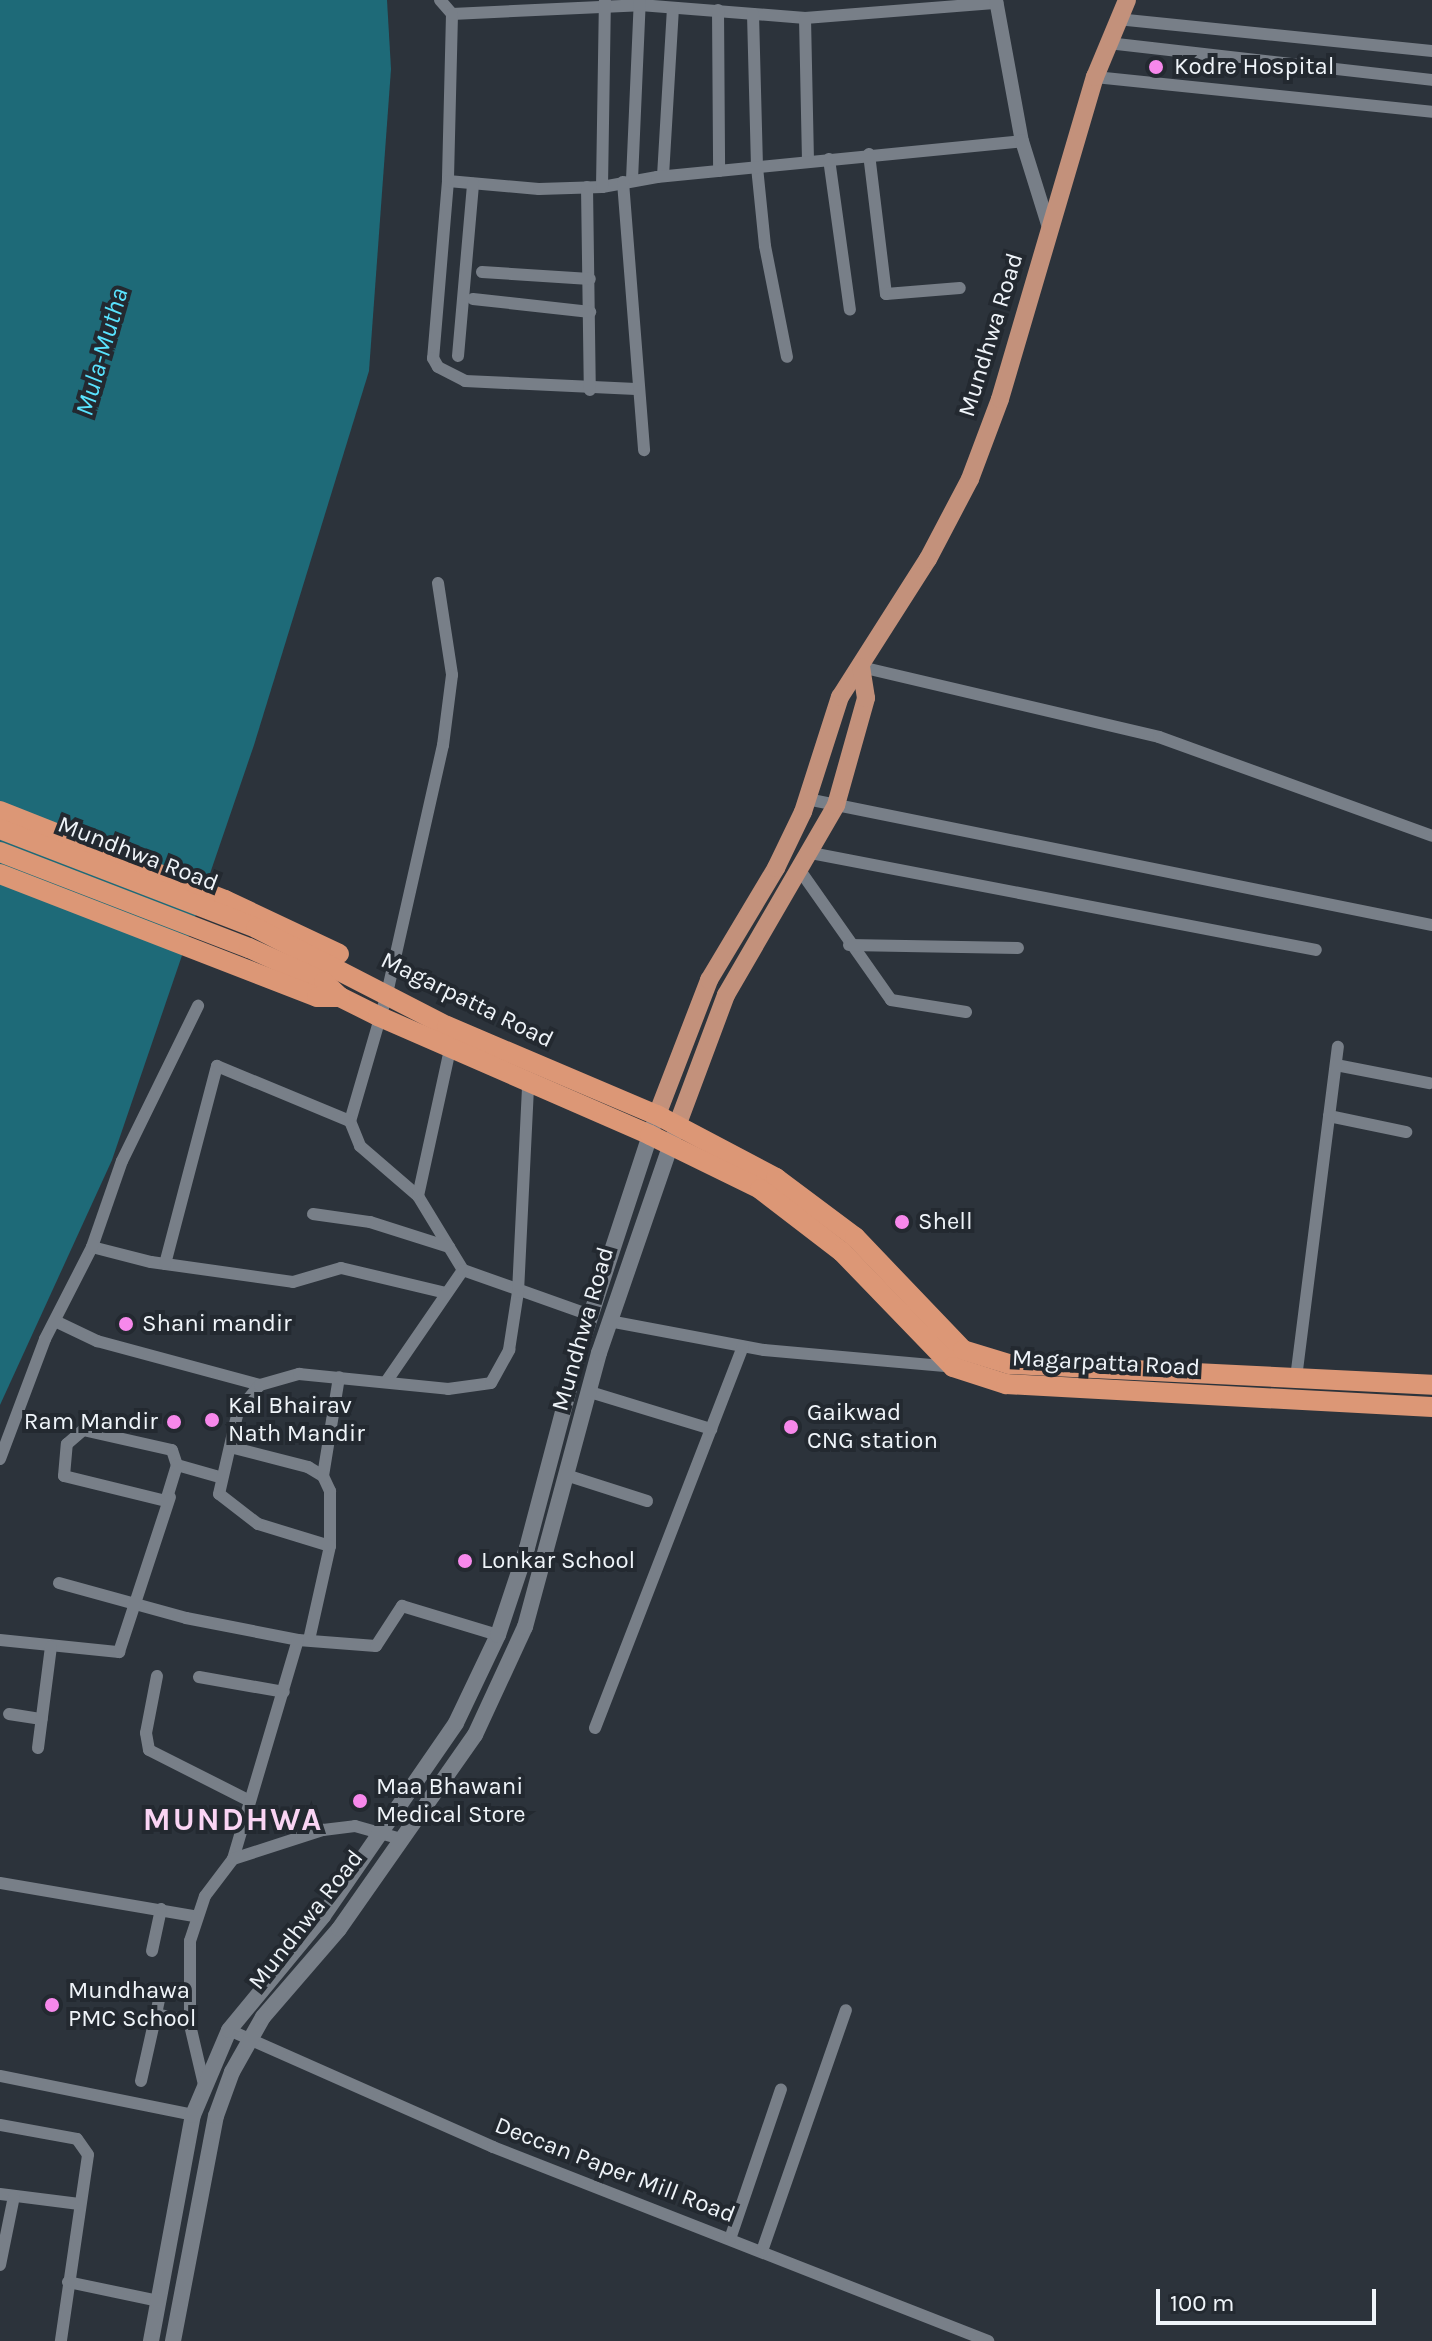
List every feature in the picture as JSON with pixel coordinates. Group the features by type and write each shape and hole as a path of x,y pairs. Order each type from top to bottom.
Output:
{"highway":[{"path":"0,811 260,922"},
{"name":"Mundhwa Road","path":"0,829 260,922"},
{"path":"0,852 242,956"},
{"path":"0,874 324,982 340,997 378,1016"},
{"name":"Magarpatta Road","path":"260,922 447,1026 657,1115"},
{"name":"Magarpatta Road","path":"378,1016 650,1135"},
{"path":"657,1115 674,1135"},
{"path":"650,1135 674,1135"},
{"name":"Magarpatta Road","path":"674,1135 760,1189 842,1252 953,1367 1006,1384 1432,1408"},
{"name":"Magarpatta Road","path":"674,1135 776,1178 820,1209 855,1237 963,1350 1009,1364 1428,1385"}],"main road":[{"name":"Mundhwa Road","path":"151,2341 193,2115 229,2030 323,1916 456,1723 498,1635 590,1315 657,1115 709,980 776,868 807,799 840,697 861,667 970,479 1020,337 1095,77 1127,0"},
{"name":"Mundhwa Road","path":"173,2341 216,2116 250,2039 339,1929 475,1735 525,1627 569,1476 609,1321 726,995 811,853 836,805 866,698 861,667"},
{"path":"163,2278 184,2282"}],"street":[{"path":"440,0 452,14 448,181 430,349 438,367 465,381 590,390 636,389"},
{"path":"771,14 772,0"},
{"path":"452,14 640,3 805,18 997,1 1022,141 1050,232"},
{"path":"640,3 627,181 636,389 644,450"},
{"path":"602,187 604,5"},
{"path":"663,176 676,5"},
{"path":"718,10 719,171"},
{"path":"753,14 757,167 765,246 787,357"},
{"path":"805,18 808,162"},
{"path":"1117,19 1432,51"},
{"path":"1108,43 1432,80"},
{"path":"1095,77 1432,112"},
{"path":"448,181 602,187 663,176 1022,141"},
{"path":"869,154 886,294 960,288"},
{"path":"829,159 850,310"},
{"path":"458,356 473,184"},
{"path":"587,187 590,390"},
{"path":"482,272 590,279"},
{"path":"473,299 590,312"},
{"path":"438,583 452,675 443,745 387,994 378,1016 350,1121 360,1146 418,1196 463,1270 590,1315"},
{"path":"861,667 1159,737 1432,836"},
{"path":"807,799 1432,925"},
{"path":"811,853 1316,950"},
{"path":"799,869 849,945 891,1000 915,1008 966,1012"},
{"path":"849,945 1018,948"},
{"path":"0,1459 55,1321 92,1247 122,1161 198,1006"},
{"path":"1296,1378 1338,1047"},
{"path":"418,1196 450,1049"},
{"path":"1336,1065 1429,1083"},
{"path":"165,1264 217,1066 350,1121"},
{"path":"55,1321 97,1341 260,1385 299,1374 448,1389 491,1383 509,1350 518,1292 528,1084"},
{"path":"1329,1116 1406,1132"},
{"path":"313,1214 370,1222 449,1247"},
{"path":"92,1247 165,1264 293,1282 341,1268 446,1293"},
{"path":"386,1382 463,1270"},
{"path":"609,1321 743,1347 953,1367"},
{"path":"595,1728 743,1347"},
{"path":"323,1476 339,1377"},
{"path":"260,1385 238,1411 219,1477 219,1494 243,1515 330,1546"},
{"path":"590,1392 711,1429"},
{"path":"0,1640 119,1652 138,1605 170,1495 177,1465 176,1454 166,1446 100,1431 72,1435 61,1470 71,1480 155,1502 170,1495"},
{"path":"205,2089 190,2021 194,1916 233,1859 248,1800 304,1640 330,1546 330,1491 323,1476 308,1467 230,1447"},
{"path":"177,1465 219,1477"},
{"path":"569,1476 647,1501"},
{"path":"59,1583 138,1605 304,1640 376,1646 402,1606 498,1635"},
{"path":"38,1748 51,1647"},
{"path":"157,1676 146,1733 149,1750 248,1800"},
{"path":"199,1677 284,1692"},
{"path":"9,1714 42,1719"},
{"path":"233,1859 323,1830 381,1830 401,1839"},
{"path":"0,1883 194,1916"},
{"path":"152,1951 161,1909"},
{"path":"141,2081 161,1991"},
{"path":"762,2251 846,2010"},
{"path":"156,2014 190,2021"},
{"name":"Deccan Paper Mill Road","path":"229,2030 493,2147 988,2341"},
{"path":"0,2076 193,2115"},
{"path":"730,2239 781,2089"},
{"path":"0,2125 84,2144 88,2155 61,2341"},
{"path":"0,2194 79,2204"},
{"path":"0,2265 14,2196"},
{"path":"68,2282 158,2301"}],"water":[{"name":"Mula-Mutha","path":"0,0 387,0 391,69 369,371 254,745 112,1160 0,1405"}],"place":[{"name":"Kodre Hospital","path":"1156,67"},
{"name":"Shell","path":"902,1222"},
{"name":"Shani mandir","path":"126,1324"},
{"name":"Kal Bhairav Nath Mandir","path":"212,1420"},
{"name":"Ram Mandir","path":"174,1422"},
{"name":"Gaikwad CNG station","path":"791,1427"},
{"name":"Lonkar School","path":"465,1561"},
{"name":"Maa Bhawani Medical Store","path":"360,1801"},
{"name":"Mundhawa PMC School","path":"52,2005"}],"district":[{"name":"MUNDHWA","path":"233,1820"}]}
